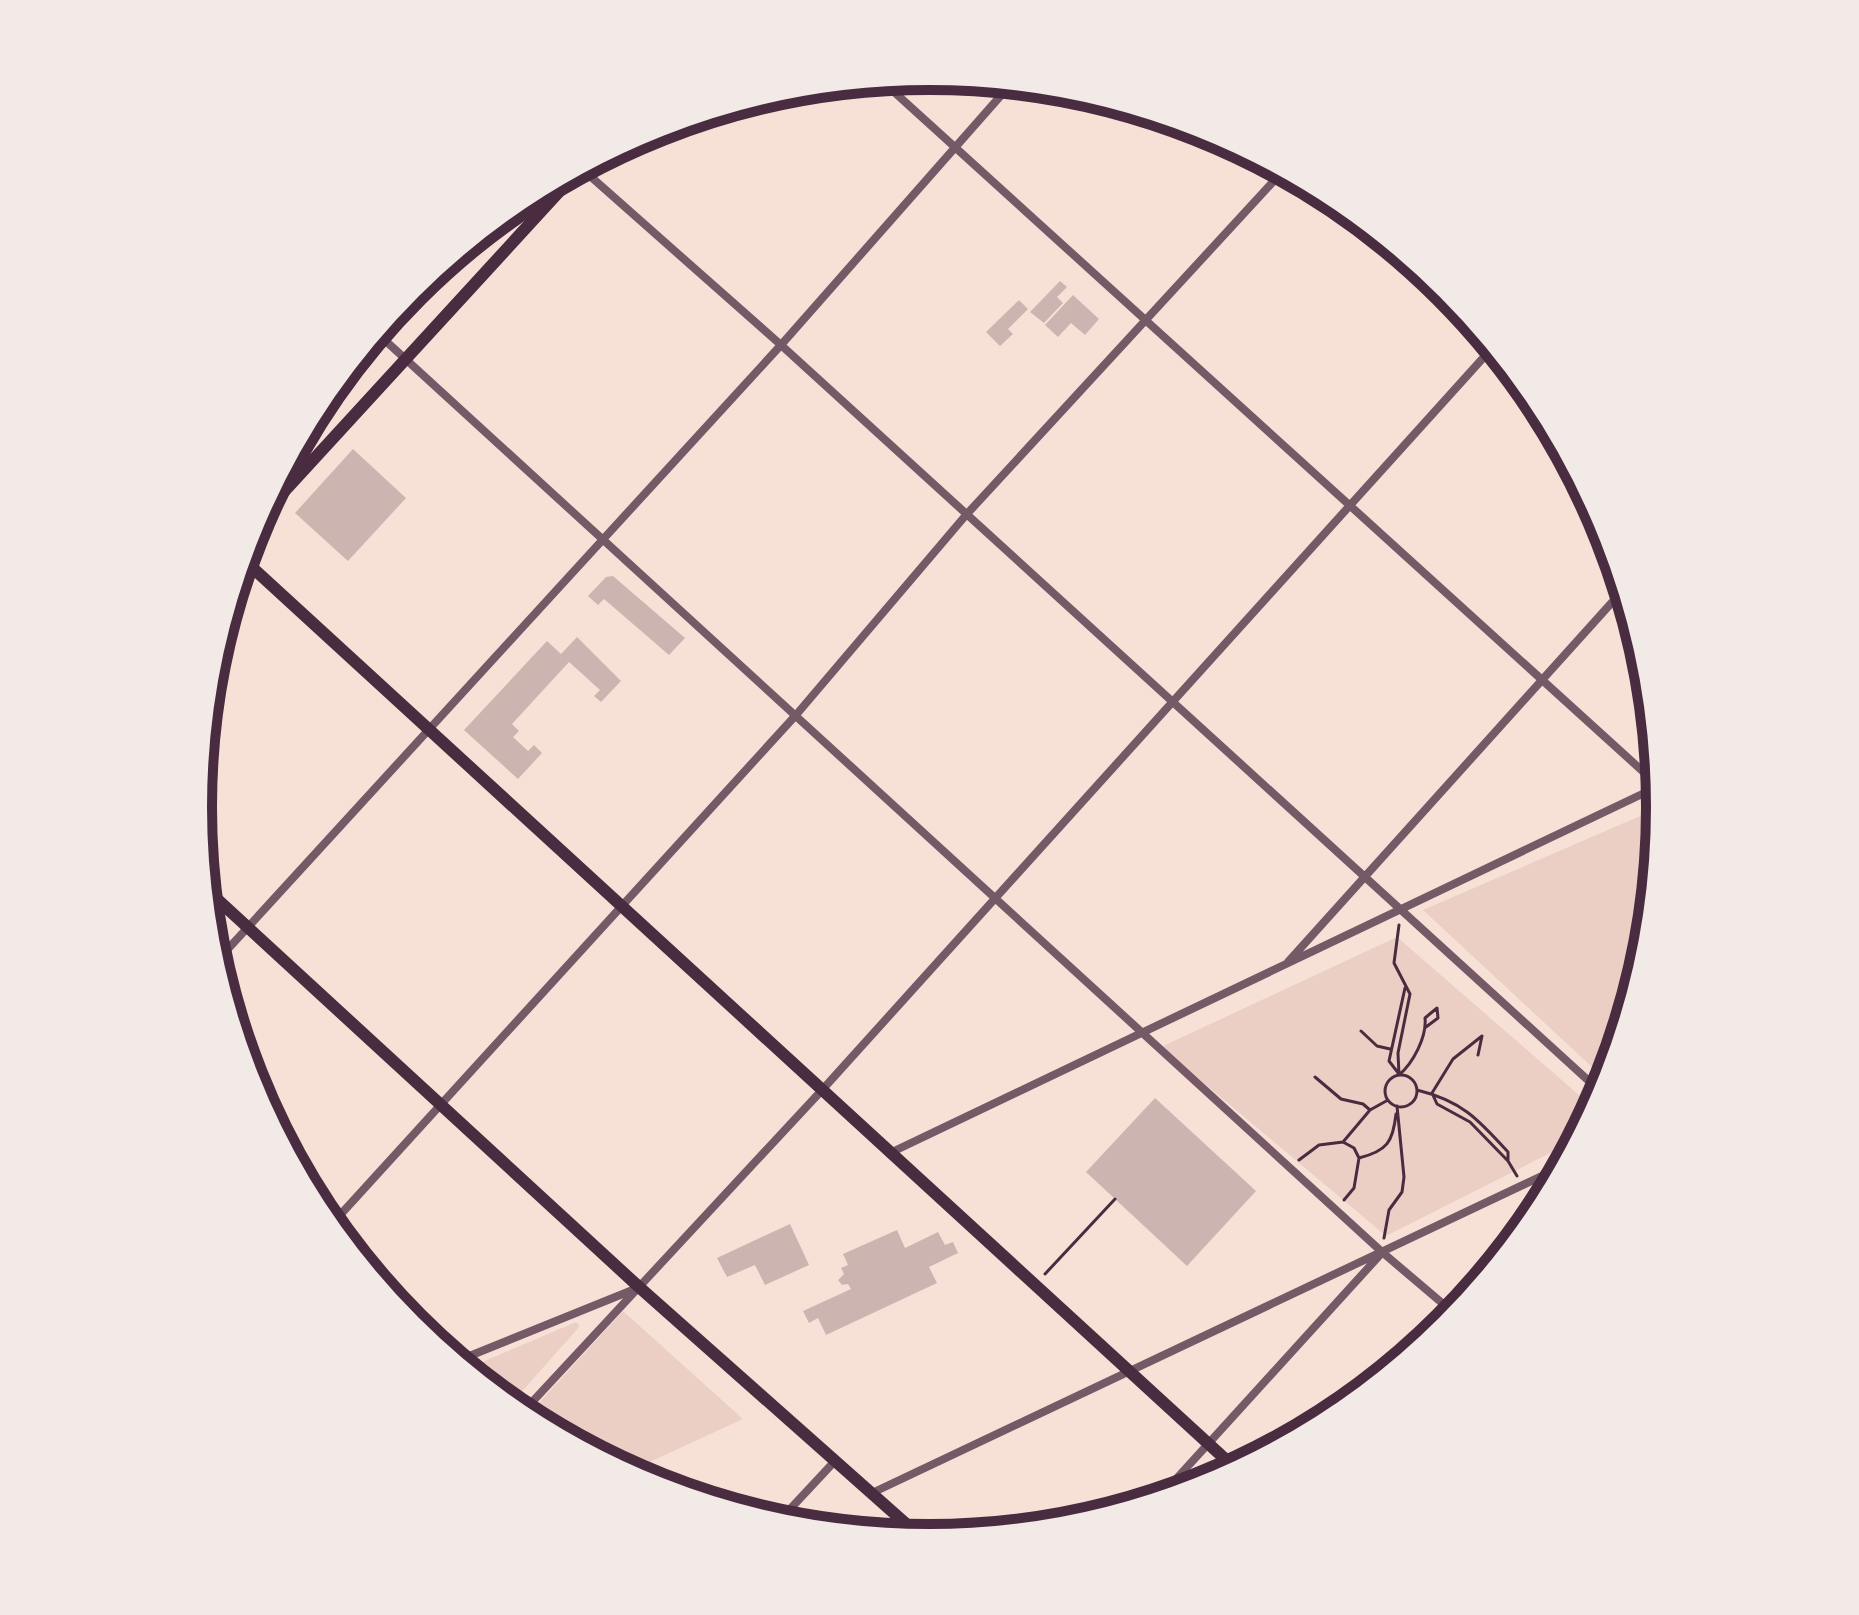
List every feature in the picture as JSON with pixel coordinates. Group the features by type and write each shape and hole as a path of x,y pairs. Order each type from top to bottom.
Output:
{"main road":[{"path":"287,488 555,196"},
{"path":"253,569 1226,1460"},
{"path":"218,899 442,1102 639,1287 906,1524"}],"street":[{"path":"894,92 1646,774"},
{"path":"227,950 781,345 1002,94"},
{"path":"589,177 781,345 1591,1083"},
{"path":"340,1215 796,715 966,515 1275,179"},
{"path":"385,340 1382,1252 1446,1306"},
{"path":"531,1404 823,1089 1486,355"},
{"path":"1284,965 1616,598"},
{"path":"890,1153 1646,792"},
{"path":"872,1493 1546,1174"},
{"path":"1175,1481 1382,1252"},
{"path":"468,1357 639,1287"},
{"path":"789,1511 834,1462"}],"path":[{"path":"1399,1075 1398,1053 1410,994 1394,963 1401,909"},
{"path":"1405,988 1389,1061 1399,1075 1410,1077 1417,1090 1412,1103 1397,1106 1388,1100 1386,1085 1399,1075 1410,1065 1429,1012 1437,1008 1438,1018 1426,1027"},
{"path":"1361,1031 1377,1046 1390,1049"},
{"path":"1432,1093 1453,1059 1482,1036 1478,1055"},
{"path":"1315,1077 1341,1099 1363,1104 1370,1110"},
{"path":"1417,1090 1459,1104 1480,1121 1508,1152 1508,1161"},
{"path":"1432,1093 1437,1104 1470,1122 1508,1161 1522,1185"},
{"path":"1343,1142 1370,1110 1388,1100"},
{"path":"1359,1158 1382,1152 1393,1139 1397,1106"},
{"path":"1382,1252 1389,1210 1402,1192 1404,1177 1397,1106"},
{"path":"1290,1168 1319,1145 1343,1142 1354,1148 1359,1158 1354,1188 1336,1210"},
{"path":"1042,1276 1115,1199"}],"shaded area":[{"path":"1647,813 1641,901 1633,947 1623,993 1596,1071 1423,910"},
{"path":"1397,937 1584,1100 1561,1148 1386,1236 1161,1047"},
{"path":"623,1311 743,1419 643,1465 571,1429 535,1407"},
{"path":"576,1322 580,1326 519,1395 477,1364"}],"building":[{"path":"1060,281 1067,287 1057,297 1063,303 1044,323 1030,312"},
{"path":"1073,295 1099,319 1085,335 1071,323 1058,337 1045,325"},
{"path":"1019,300 1028,309 1008,329 1013,334 1000,346 986,332"},
{"path":"353,449 406,498 348,561 295,513"},
{"path":"613,576 685,638 669,655 604,599 598,605 588,596 606,577"},
{"path":"577,637 621,681 601,702 594,696 600,690 569,662 512,724 519,731 513,737 528,751 534,745 542,753 518,779 464,730 547,641 561,654"},
{"path":"1155,1098 1256,1191 1187,1266 1086,1172"},
{"path":"790,1224 809,1265 765,1285 755,1265 727,1277 717,1258"},
{"path":"897,1230 905,1248 938,1232 945,1245 953,1242 958,1253 929,1267 937,1283 826,1335 818,1318 809,1323 803,1311 851,1289 848,1284 842,1285 838,1280 844,1274 841,1268 848,1265 843,1254"}]}
